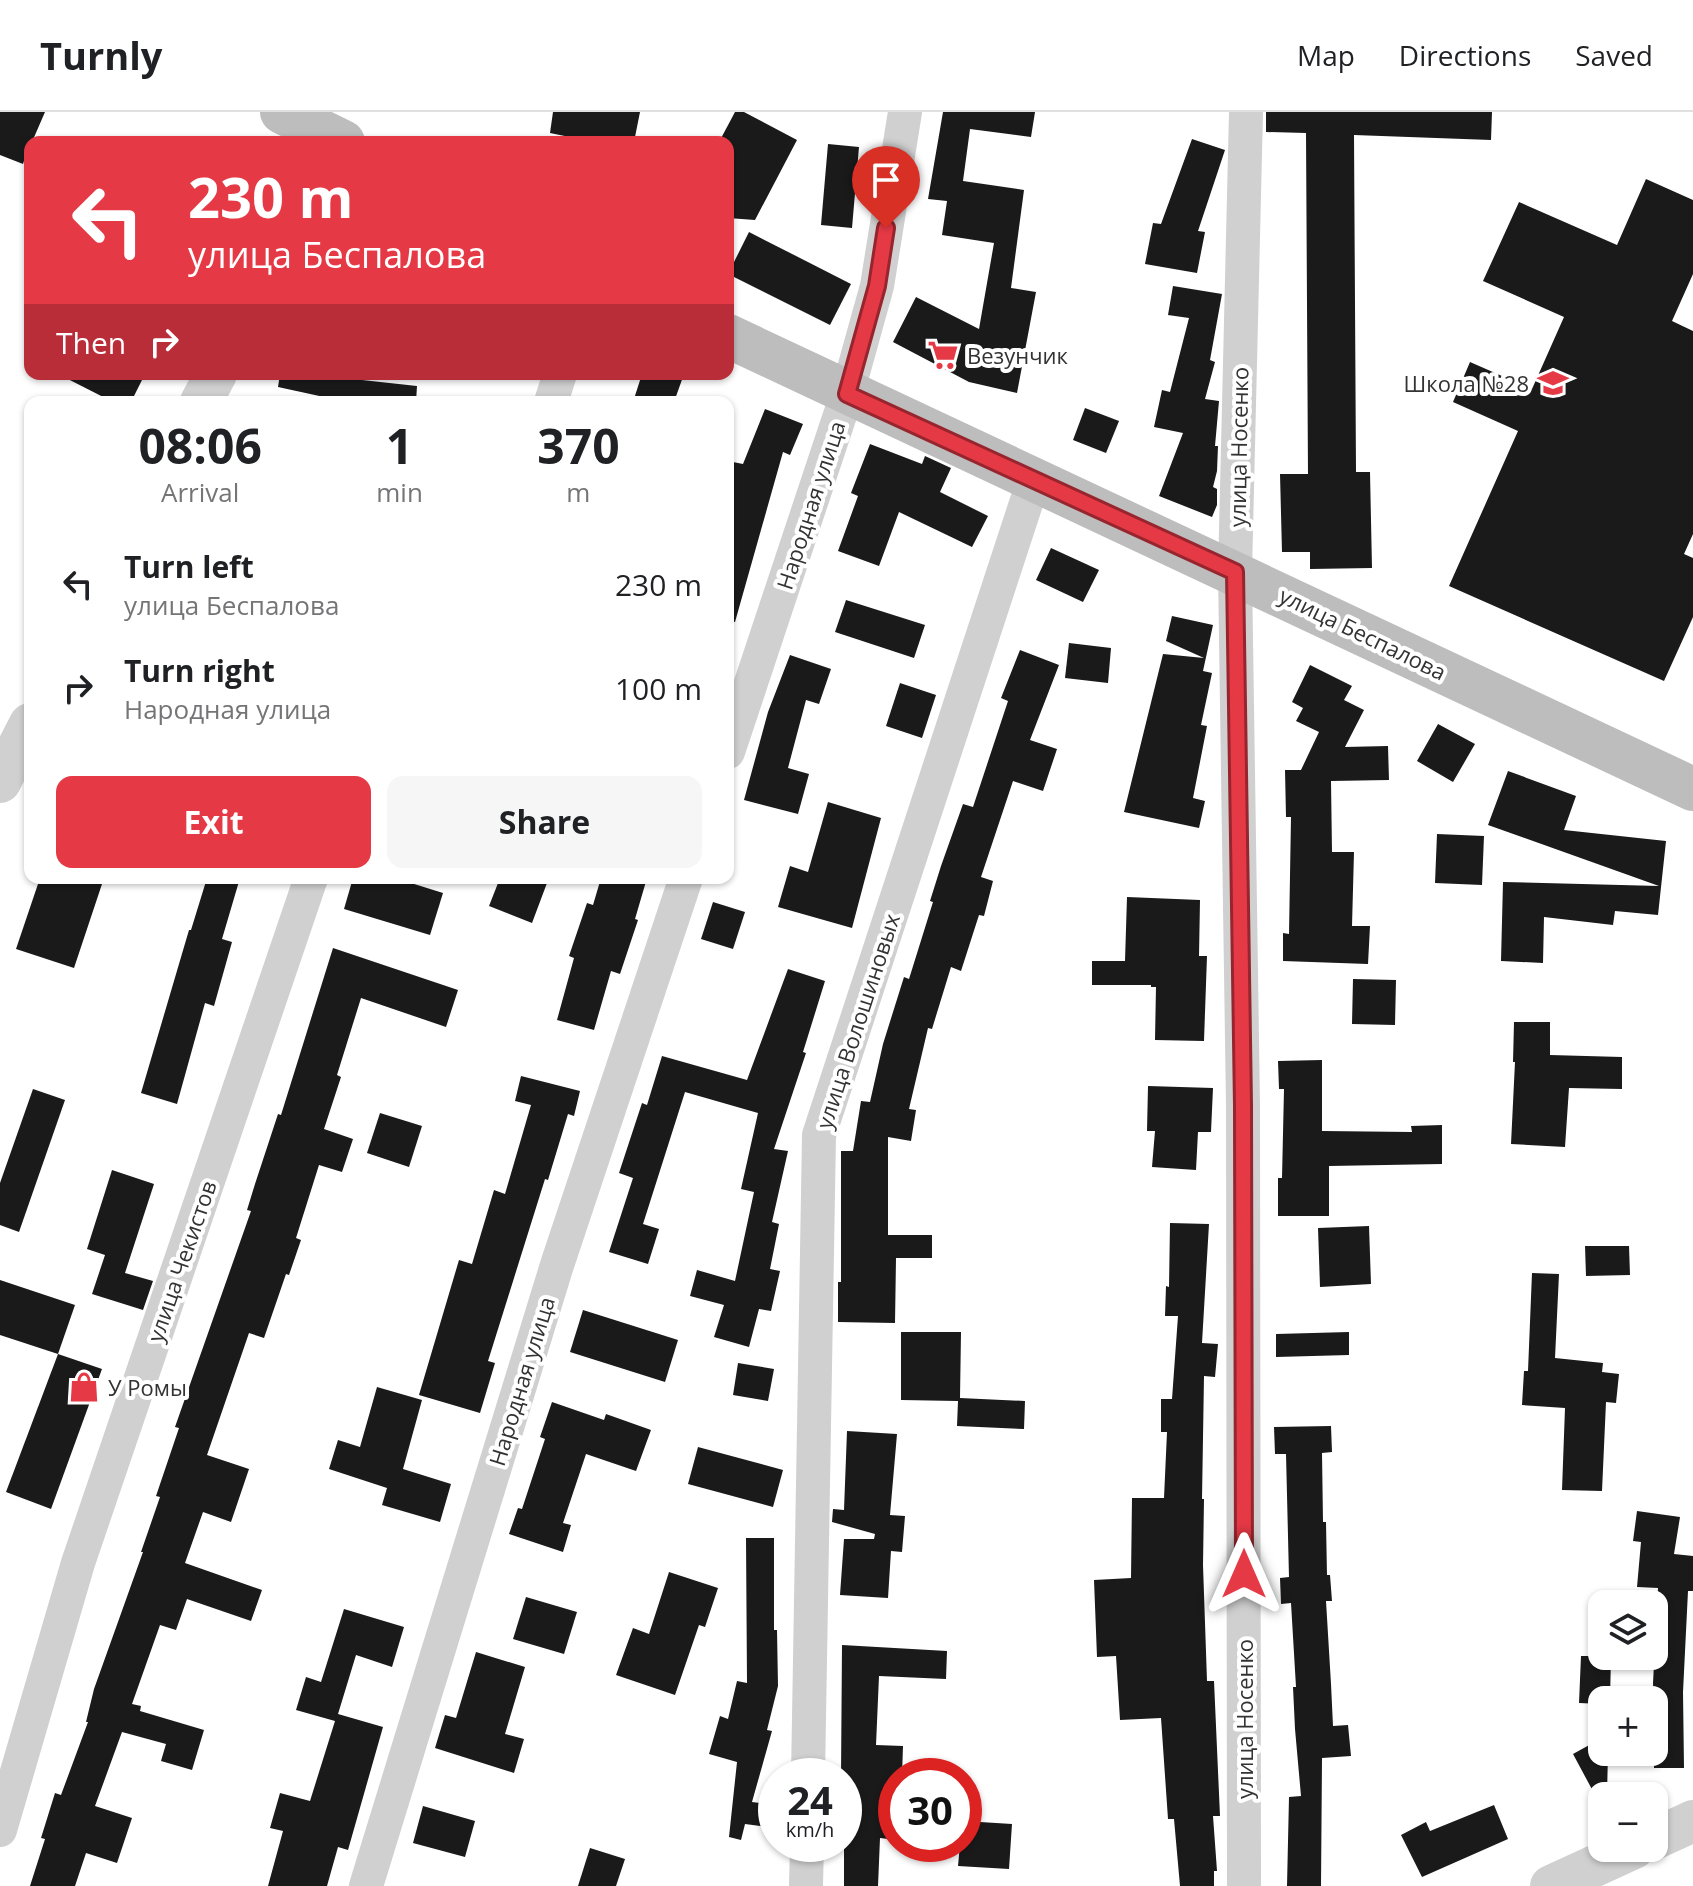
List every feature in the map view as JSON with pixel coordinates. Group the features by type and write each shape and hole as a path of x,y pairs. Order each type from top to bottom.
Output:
{"main road":[{"path":"282,112 331,136"},
{"name":"улица Беспалова","path":"734,339 1693,789"}],"street":[{"name":"Народная улица","path":"734,734 847,394 877,286 905,112"},
{"name":"улица Носенко","path":"1244,1886 1243,1106 1235,572 1246,112"},
{"name":"улица Волошиновых","path":"808,1758 819,1135 1034,479"},
{"path":"2,772 24,734"},
{"name":"улица Чекистов","path":"0,1830 78,1563 309,884"},
{"name":"Народная улица","path":"366,1886 557,1265 684,884"},
{"path":"1668,1833 1693,1821"},
{"path":"806,1886 807,1862"},
{"path":"1551,1886 1603,1862"}],"building":[{"path":"0,112 45,112 35,136 24,136 23,164 0,155"},
{"path":"553,112 640,112 635,136 565,136 550,133"},
{"path":"735,112 744,112 797,140 755,220 734,218 734,136 722,136"},
{"path":"943,112 1035,112 1031,137 970,129 963,181 1024,190 1011,288 1036,292 1017,393 969,382 893,342 916,297 979,329 994,243 942,235 947,201 928,199"},
{"path":"1266,112 1492,112 1491,140 1354,135 1356,472 1370,472 1372,568 1310,569 1310,552 1282,552 1280,474 1308,474 1306,133 1266,132"},
{"path":"1192,139 1225,150 1198,231 1205,232 1197,273 1145,264 1153,223 1161,224"},
{"path":"828,144 859,147 852,228 821,225"},
{"path":"1646,179 1693,200 1693,274 1672,321 1693,331 1693,534 1684,554 1693,558 1693,617 1664,681 1449,586 1518,431 1453,402 1470,362 1532,389 1564,317 1483,281 1519,202 1617,245"},
{"path":"749,232 851,284 830,325 734,277 734,262"},
{"path":"1173,286 1222,294 1210,360 1215,362 1205,399 1219,401 1215,446 1218,446 1217,471 1213,487 1217,489 1217,505 1212,517 1159,496 1183,433 1154,427 1162,390 1170,392 1189,318 1168,315"},
{"path":"70,380 142,380 134,396 101,396"},
{"path":"279,380 362,380 417,386 416,396 319,396 278,387"},
{"path":"640,380 682,380 676,396 635,396"},
{"path":"1085,408 1119,421 1106,453 1073,440"},
{"path":"765,409 803,424 790,455 783,452 735,622 734,462 743,464"},
{"path":"870,444 922,464 925,456 951,468 940,492 988,516 972,547 899,512 879,566 838,551 858,496 851,493"},
{"path":"1051,548 1099,570 1083,602 1036,580"},
{"path":"846,600 925,625 914,658 835,632"},
{"path":"1172,616 1213,625 1203,671 1212,673 1201,725 1207,726 1193,798 1205,801 1199,828 1124,812 1163,654 1204,658 1166,641"},
{"path":"1069,643 1111,648 1108,683 1065,678"},
{"path":"1020,650 1059,665 1030,740 1057,749 1043,791 1013,781 981,877 993,881 984,916 979,915 961,971 951,967 932,1029 928,1028 909,1109 916,1110 911,1141 888,1137 888,1235 932,1235 932,1258 896,1258 895,1323 838,1322 841,1151 853,1151 861,1101 870,1102 883,1044 904,977 909,979 933,902 930,901 963,804 973,807 1008,701 1001,698"},
{"path":"790,655 831,669 819,704 806,700 788,768 809,774 798,814 744,800 768,712"},
{"path":"1310,665 1352,686 1344,700 1364,710 1345,747 1388,746 1389,780 1331,781 1332,852 1354,852 1352,926 1370,926 1368,964 1283,961 1283,933 1289,934 1291,817 1286,817 1285,770 1301,770 1319,732 1296,721 1303,708 1292,702"},
{"path":"900,683 936,695 922,738 886,726"},
{"path":"1438,724 1475,744 1453,782 1417,761"},
{"path":"1508,771 1576,796 1564,830 1666,841 1658,915 1615,911 1613,925 1544,917 1543,963 1501,961 1503,882 1659,886 1488,825"},
{"path":"828,802 881,818 852,928 778,907 790,866 808,872"},
{"path":"1437,834 1484,836 1482,885 1435,883"},
{"path":"38,884 102,884 74,968 16,949"},
{"path":"205,884 238,884 222,939 232,942 214,1006 205,1003 177,1104 141,1093"},
{"path":"351,884 414,884 443,893 430,935 344,909"},
{"path":"498,884 547,884 532,923 489,906"},
{"path":"599,884 645,884 635,919 638,920 620,974 611,971 594,1030 557,1020 574,958 569,956 587,903 593,905"},
{"path":"1127,897 1200,900 1199,956 1207,956 1204,1041 1155,1040 1156,987 1092,985 1092,961 1125,961"},
{"path":"713,902 745,912 733,949 701,939"},
{"path":"333,948 458,990 446,1027 361,998 324,1129 353,1139 342,1172 319,1165 296,1238 301,1240 289,1275 286,1274 264,1338 249,1333 207,1455 249,1469 231,1522 203,1512 185,1563 262,1590 251,1621 187,1599 176,1630 160,1625 132,1704 141,1706 140,1711 204,1730 192,1770 161,1761 166,1744 122,1732 95,1806 132,1818 117,1863 86,1853 75,1886 30,1886 55,1793 61,1795 88,1722 94,1689 143,1552 160,1497 156,1496 179,1428 175,1427 251,1211 247,1210 255,1184 278,1114 281,1115"},
{"path":"788,969 825,981 803,1052 806,1053 774,1149 788,1151 772,1222 779,1224 770,1269 780,1271 771,1311 759,1309 749,1347 714,1337 724,1305 690,1296 697,1270 735,1281 754,1192 741,1189 758,1113 685,1092 643,1224 659,1229 648,1264 609,1252 633,1178 619,1173 642,1103 647,1105 662,1056 747,1080"},
{"path":"1353,979 1396,980 1395,1025 1352,1024"},
{"path":"1514,1022 1550,1022 1550,1055 1622,1057 1622,1089 1569,1088 1565,1147 1511,1144"},
{"path":"1322,1060 1322,1131 1412,1132 1411,1126 1442,1125 1442,1164 1329,1166 1329,1216 1278,1216 1284,1089 1279,1089 1278,1061"},
{"path":"521,1076 580,1091 574,1116 568,1114 548,1180 545,1179 488,1361 495,1363 480,1413 419,1395 459,1260 472,1264 494,1190 505,1194 531,1105 515,1101"},
{"path":"1148,1086 1213,1088 1211,1132 1198,1132 1196,1170 1152,1167 1155,1131 1147,1131"},
{"path":"33,1089 65,1100 19,1232 0,1225 0,1183"},
{"path":"380,1113 422,1126 409,1167 367,1153"},
{"path":"112,1170 154,1184 125,1273 153,1281 143,1310 92,1294 105,1255 87,1249"},
{"path":"1170,1223 1209,1224 1202,1343 1218,1344 1215,1377 1204,1376 1202,1499 1207,1681 1214,1681 1220,1816 1213,1816 1217,1871 1214,1871 1214,1886 1180,1886 1174,1819 1168,1819 1161,1718 1120,1720 1116,1656 1097,1657 1094,1580 1131,1578 1132,1498 1164,1498 1167,1432 1161,1432 1161,1399 1172,1399 1178,1316 1165,1316 1166,1286 1169,1287"},
{"path":"1369,1226 1371,1284 1320,1287 1318,1228"},
{"path":"1585,1246 1629,1246 1630,1275 1586,1276"},
{"path":"1532,1273 1559,1274 1555,1358 1603,1363 1602,1372 1619,1374 1616,1403 1606,1402 1602,1491 1562,1490 1565,1408 1522,1405 1524,1371 1528,1371"},
{"path":"0,1280 75,1305 58,1354 0,1335"},
{"path":"583,1310 678,1340 665,1382 570,1352"},
{"path":"901,1332 961,1332 960,1398 1025,1401 1024,1429 957,1426 958,1401 901,1400"},
{"path":"1349,1332 1349,1355 1276,1357 1276,1334"},
{"path":"58,1354 102,1369 51,1509 6,1492"},
{"path":"738,1363 774,1369 768,1401 733,1395"},
{"path":"377,1387 422,1400 403,1469 451,1484 440,1522 382,1505 387,1488 329,1469 338,1440 360,1447"},
{"path":"552,1402 604,1420 606,1414 651,1430 636,1471 586,1454 563,1523 571,1525 563,1552 509,1534 518,1508 522,1509 545,1439 540,1437"},
{"path":"1331,1426 1332,1452 1322,1453 1323,1522 1326,1522 1327,1575 1330,1575 1332,1601 1326,1601 1333,1726 1348,1725 1351,1756 1322,1758 1321,1886 1287,1886 1289,1797 1301,1796 1295,1729 1291,1603 1281,1604 1280,1578 1289,1577 1286,1454 1275,1454 1274,1427"},
{"path":"847,1431 897,1434 890,1515 905,1516 902,1552 891,1551 888,1598 840,1595 844,1539 874,1539 875,1534 832,1522 833,1509 844,1510"},
{"path":"698,1447 783,1470 773,1507 688,1484"},
{"path":"1637,1511 1680,1517 1674,1554 1693,1556 1693,1591 1688,1591 1683,1692 1684,1768 1654,1768 1668,1766 1668,1686 1653,1686 1653,1683 1654,1670 1668,1670 1668,1590 1637,1587 1641,1542 1633,1541"},
{"path":"746,1538 774,1538 774,1630 777,1630 778,1686 767,1730 772,1731 764,1758 758,1758 758,1781 752,1802 758,1803 758,1826 745,1824 741,1840 729,1837 737,1762 709,1754 720,1716 728,1719 737,1681 747,1683"},
{"path":"669,1572 718,1588 705,1627 699,1625 675,1695 616,1675 633,1628 649,1634"},
{"path":"526,1597 577,1612 564,1654 513,1639"},
{"path":"344,1609 404,1627 392,1667 356,1655 338,1714 383,1727 348,1850 338,1847 327,1886 268,1886 283,1831 270,1828 280,1793 310,1801 335,1721 296,1710 306,1677 321,1682"},
{"path":"842,1645 947,1651 946,1679 879,1676 876,1745 903,1746 903,1758 878,1758 878,1886 844,1886 844,1862 862,1862 862,1758 841,1758"},
{"path":"476,1652 525,1667 505,1734 524,1739 514,1773 435,1748 445,1715 456,1718"},
{"path":"1581,1656 1588,1656 1588,1670 1611,1670 1610,1686 1588,1686 1588,1703 1579,1703"},
{"path":"1588,1746 1588,1766 1608,1766 1607,1782 1588,1782 1573,1754"},
{"path":"1494,1805 1508,1839 1422,1877 1401,1835 1426,1822 1430,1831"},
{"path":"423,1806 475,1821 465,1857 413,1843"},
{"path":"982,1822 1012,1824 1009,1869 958,1866 958,1862 982,1862"},
{"path":"590,1848 625,1859 616,1886 578,1886"}],"place":[{"name":"Везунчик","path":"943,355"},
{"name":"Школа №28","path":"1553,383"},
{"name":"У Ромы","path":"84,1387"}],"route":[{"path":"886,228 877,286 847,394 1235,572 1243,1106 1244,1574"}]}
